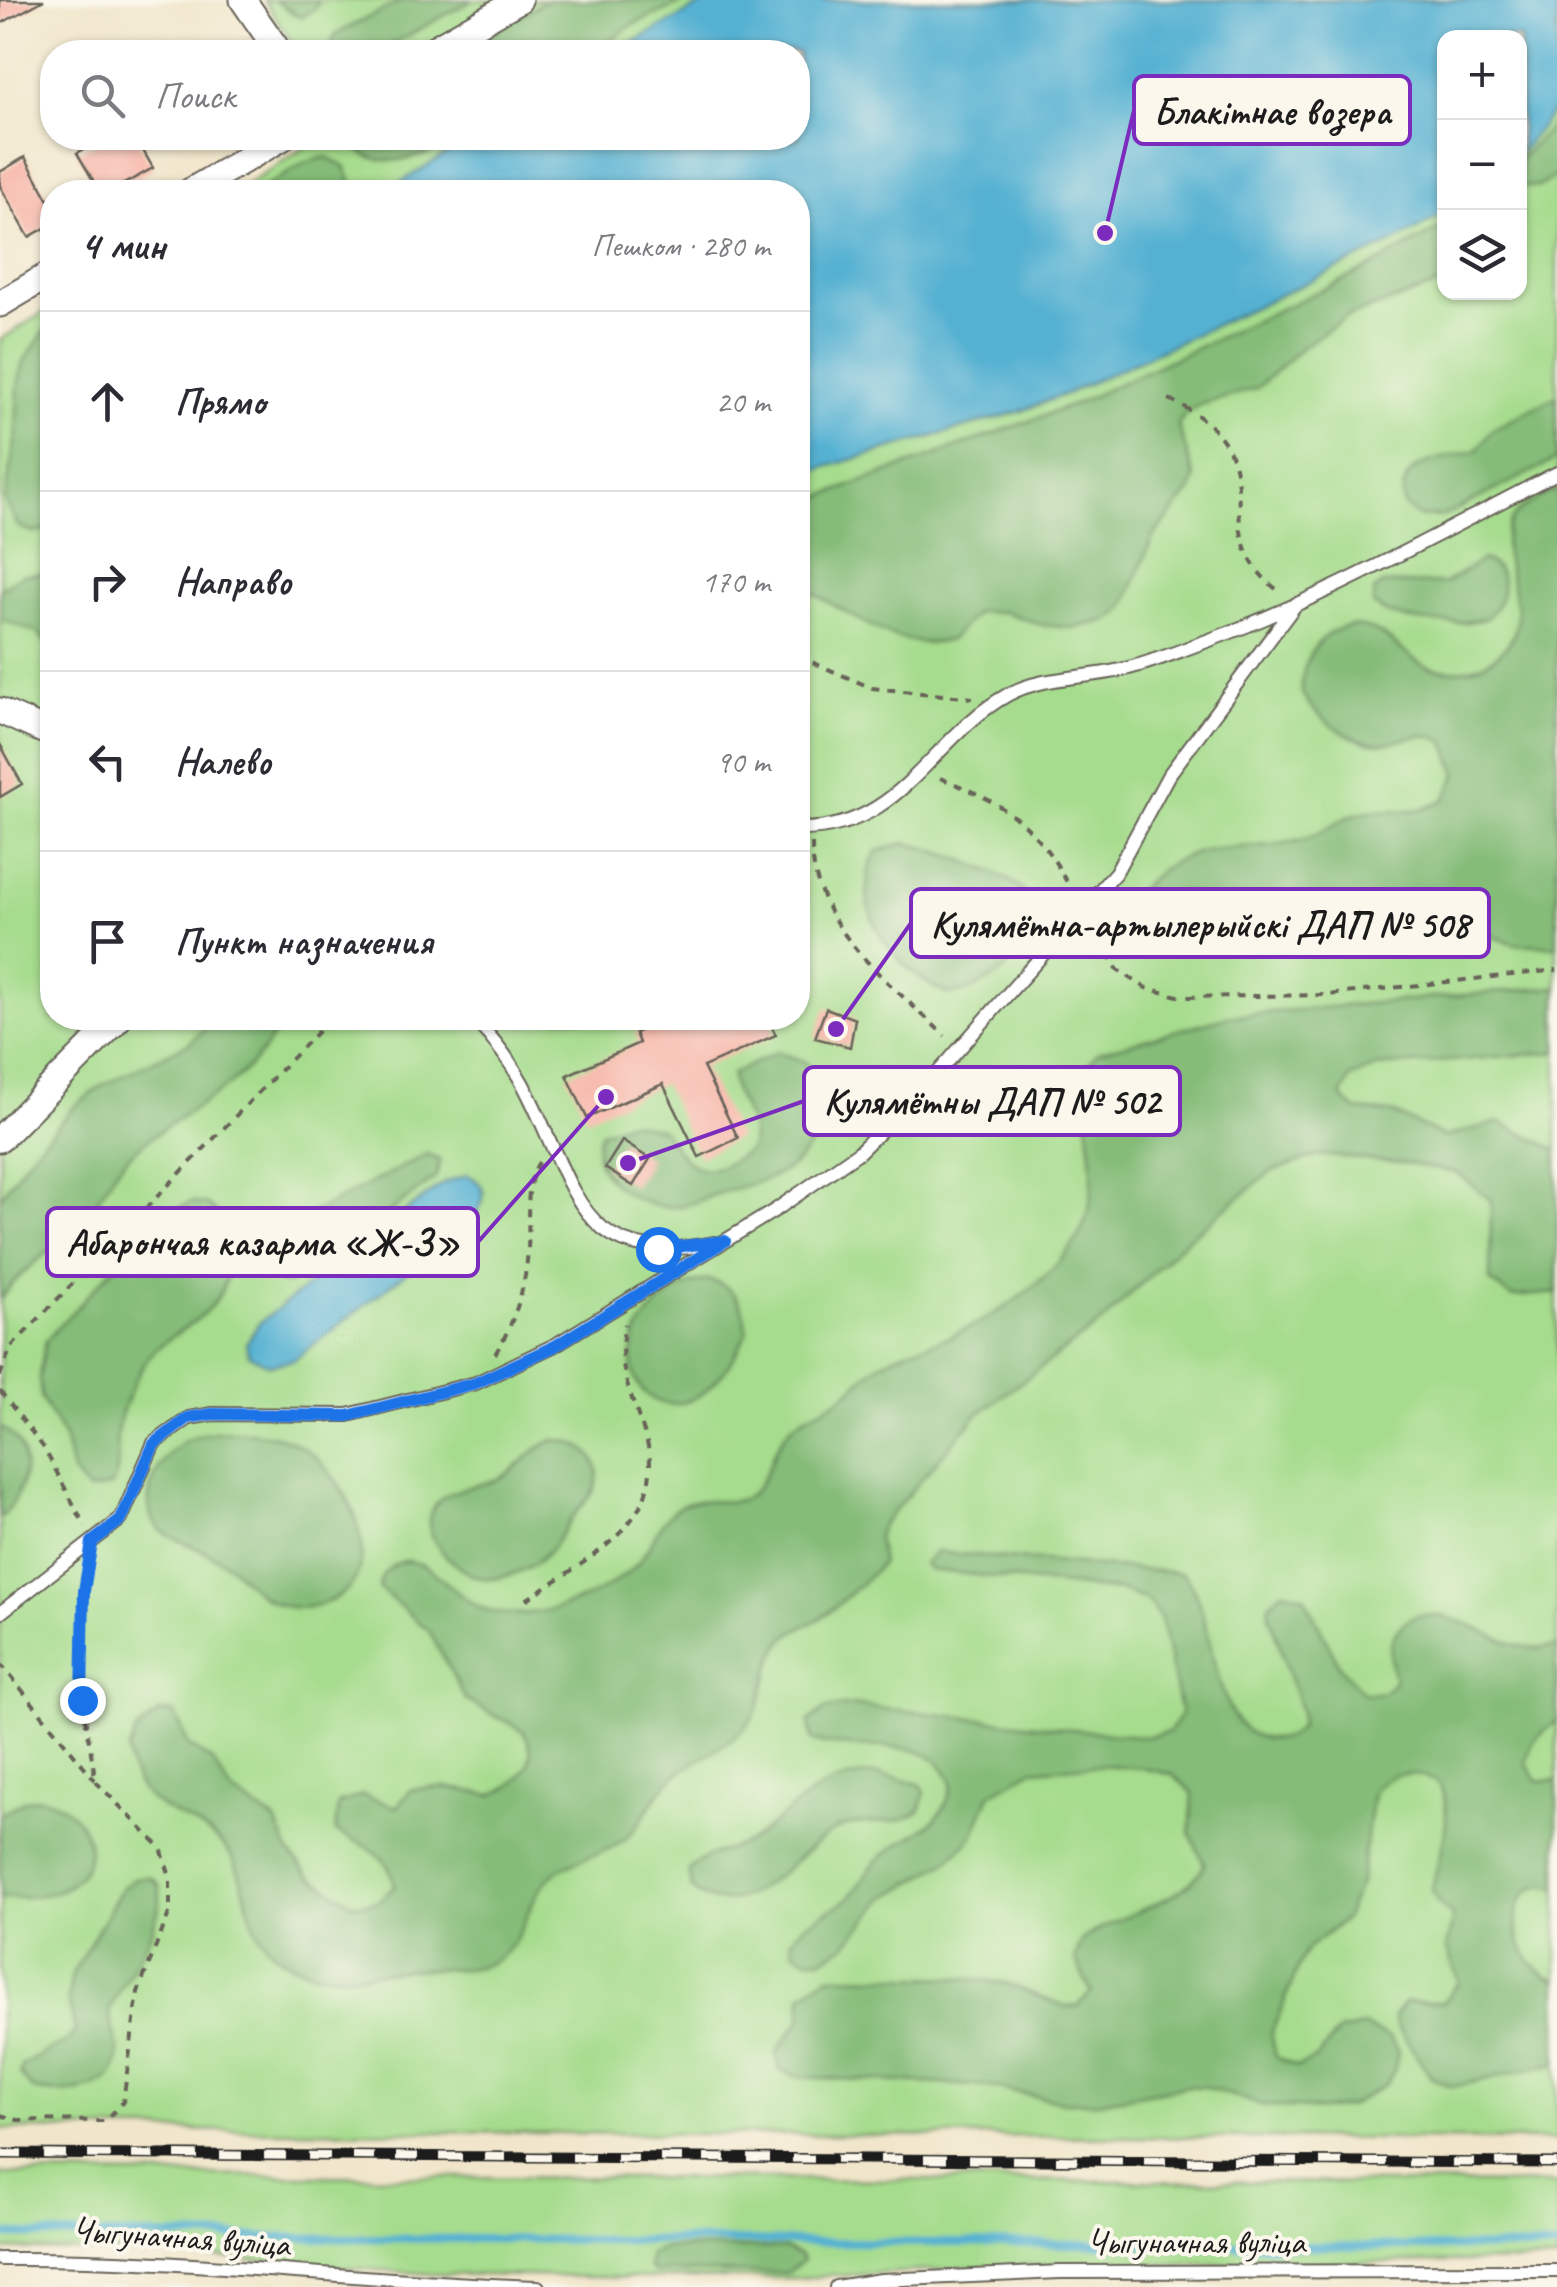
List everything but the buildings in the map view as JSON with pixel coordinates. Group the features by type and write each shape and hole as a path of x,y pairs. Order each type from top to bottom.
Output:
{"street":[{"path":"243,0 271,40"},
{"path":"449,40 519,0"},
{"path":"210,180 261,150"},
{"path":"0,304 40,280"},
{"path":"0,710 40,728"},
{"path":"0,1139 107,1030"}],"lane":[{"path":"812,830 860,819 922,771 992,705 1033,684 1150,662 1296,604 1557,473"},
{"path":"0,1614 121,1520 154,1444 188,1418 212,1414 348,1416 476,1383 555,1346 859,1152 958,1050 1116,872 1168,776 1296,604"},
{"path":"485,1030 518,1073 574,1197 605,1230 630,1243 658,1249 725,1241"},
{"name":"Чыгуначная вуліца","path":"0,2259 140,2261 406,2283 538,2287"},
{"name":"Чыгуначная вуліца","path":"836,2287 881,2280 1060,2272 1557,2270"}],"path":[{"path":"1169,399 1215,426 1229,444 1239,487 1239,533 1245,551 1271,586 1296,604"},
{"path":"810,661 872,688 949,693 992,705"},
{"path":"922,771 1005,807 1037,832 1118,970 1146,988 1182,997 1345,994 1557,970"},
{"path":"812,830 815,874 837,923 859,953 958,1050"},
{"path":"0,1376 12,1347 319,1030"},
{"path":"476,1383 498,1348 520,1300 528,1249 530,1183 540,1158 551,1149"},
{"path":"526,1600 618,1536 638,1516 650,1463 622,1374 620,1348 626,1321 650,1288"},
{"path":"0,1391 44,1448 92,1542 84,1591 82,1700 96,1782"},
{"path":"0,1663 96,1782 161,1848 170,1877 170,1911 138,1992 123,2102 105,2121 18,2120 0,2115"}],"green space":[{"path":"264,0 1557,0 1557,2140 0,2129 0,340 40,315 40,1030 810,1030 810,180 254,180 301,150 810,150 810,40 290,40"},
{"path":"274,0 318,0 317,7 301,18"},
{"path":"403,0 473,0 400,40 333,40 336,34"},
{"path":"547,0 688,0 634,24 609,40 478,40"},
{"path":"1557,120 1557,175 1540,186 1527,187 1527,152"},
{"path":"359,150 437,150 401,160 371,157"},
{"path":"326,157 345,166 351,180 276,180 304,163"},
{"path":"1437,230 1437,285 1347,317 1301,348 1257,388 1200,405 1185,414 1178,425 1195,479 1191,490 1153,537 1123,610 1109,620 1074,628 1042,625 1005,612 977,612 950,640 931,643 891,635 810,592 810,501 1073,405 1365,270"},
{"path":"40,338 40,532 33,533 18,526 5,500 24,361"},
{"path":"1557,396 1557,459 1443,516 1418,517 1404,505 1403,490 1415,469 1437,459 1476,451 1493,429"},
{"path":"1557,489 1557,946 1515,944 1450,922 1424,920 1319,944 1203,928 1154,935 1135,928 1128,910 1136,895 1155,875 1190,855 1301,840 1355,814 1415,810 1445,799 1457,774 1445,742 1422,736 1374,743 1338,729 1302,693 1307,662 1324,638 1349,626 1381,634 1431,668 1454,670 1484,664 1505,648 1515,631 1517,612 1506,554 1506,535 1513,518 1527,505"},
{"path":"1483,560 1502,579 1498,603 1486,618 1460,622 1411,620 1373,604 1374,591 1382,584 1445,583"},
{"path":"40,573 40,635 0,619 0,589 22,575"},
{"path":"905,843 948,855 1012,882 1032,906 1034,924 1029,942 1017,958 983,984 947,994 910,970 881,935 867,895 868,873 876,852"},
{"path":"1557,987 1557,1052 1375,1067 1350,1078 1341,1097 1356,1110 1393,1113 1444,1137 1499,1122 1557,1150 1557,1293 1511,1297 1490,1281 1491,1200 1457,1173 1320,1155 1272,1171 1186,1240 1102,1322 978,1414 880,1527 879,1566 826,1615 783,1641 772,1660 760,1704 748,1724 673,1778 623,1841 555,1873 538,1894 514,1941 497,1959 464,1969 347,1975 307,1970 288,1962 270,1949 256,1929 238,1870 221,1843 142,1791 128,1751 136,1732 160,1712 175,1713 189,1746 211,1760 232,1792 276,1821 289,1852 310,1876 353,1904 378,1901 395,1886 392,1874 374,1851 335,1832 338,1804 362,1795 396,1807 412,1789 445,1787 492,1795 519,1778 530,1752 523,1731 466,1700 429,1631 379,1588 392,1566 411,1561 424,1566 472,1603 490,1611 534,1613 579,1600 619,1579 640,1560 665,1520 679,1507 697,1501 734,1501 751,1494 783,1437 795,1424 840,1398 888,1359 951,1336 998,1311 1042,1279 1067,1253 1083,1226 1091,1198 1084,1091 1087,1070 1097,1052 1230,1016"},
{"path":"203,1030 276,1030 252,1064 234,1081 153,1136 124,1161 82,1221 18,1278 0,1300 0,1197 31,1154 75,1106 103,1085 189,1043"},
{"path":"777,1052 804,1061 813,1073 819,1095 814,1137 795,1163 767,1179 672,1207 651,1204 624,1192 604,1172 597,1146 601,1132 630,1121 662,1129 681,1154 699,1168 720,1166 750,1149 751,1128 735,1093 732,1074"},
{"path":"427,1154 440,1161 436,1177 311,1272 285,1284 260,1271 262,1247 271,1235"},
{"path":"191,1202 208,1205 224,1225 229,1244 226,1276 208,1310 151,1354 141,1369 118,1426 115,1479 111,1486 88,1491 72,1473 65,1440 41,1398 39,1376 46,1340 161,1217"},
{"path":"709,1280 733,1292 744,1313 747,1332 721,1375 695,1398 670,1404 650,1397 636,1380 632,1357 639,1330 672,1293"},
{"path":"0,1427 20,1446 24,1471 16,1497 0,1519"},
{"path":"230,1431 289,1440 318,1460 336,1481 351,1505 360,1532 362,1557 355,1579 338,1597 309,1607 275,1603 260,1595 225,1562 171,1537 157,1526 149,1506 150,1494 163,1461 190,1438"},
{"path":"554,1440 581,1447 594,1460 597,1477 593,1492 550,1549 530,1567 496,1578 482,1578 462,1570 443,1553 431,1533 429,1522 436,1504 451,1493 498,1479"},
{"path":"936,1552 1182,1573 1194,1590 1216,1670 1236,1720 1252,1734 1274,1739 1292,1734 1300,1726 1301,1712 1269,1614 1270,1603 1283,1590 1304,1596 1340,1667 1363,1693 1383,1692 1392,1683 1392,1642 1400,1628 1416,1616 1454,1620 1520,1646 1557,1646 1557,1720 1532,1743 1526,1763 1537,1780 1557,1781 1557,1888 1540,1886 1527,1892 1516,1919 1526,1954 1539,1969 1557,1980 1557,2063 1452,2087 1432,2078 1396,2025 1394,2016 1405,2002 1444,2002 1459,1982 1446,1947 1451,1916 1432,1890 1446,1823 1444,1797 1439,1784 1431,1779 1404,1774 1387,1779 1373,1792 1360,1883 1344,1920 1308,1948 1271,2034 1276,2057 1297,2067 1316,2059 1339,2031 1364,2026 1390,2038 1398,2051 1395,2069 1386,2084 1350,2106 1322,2110 1261,2105 1205,2087 1186,2086 1098,2102 1065,2102 984,2086 798,2077 780,2070 776,2053 801,2019 802,1995 828,1976 964,1978 1006,1983 1065,2007 1078,2006 1091,1992 1075,1959 1082,1940 1184,1888 1204,1863 1190,1834 1193,1793 1173,1775 1102,1765 1031,1770 990,1794 972,1838 946,1862 884,1899 846,1945 821,1959 808,1959 794,1951 791,1942 801,1929 845,1901 885,1854 931,1823 948,1800 952,1784 942,1766 928,1755 890,1747 812,1740 809,1722 825,1709 851,1705 1146,1737 1169,1732 1181,1715 1161,1619 1147,1600 1122,1591 930,1570 924,1563"},
{"path":"878,1774 920,1784 925,1791 920,1811 900,1820 837,1829 749,1895 730,1901 710,1899 691,1888 689,1870 703,1859 751,1840 822,1787 856,1776"},
{"path":"40,1798 65,1808 83,1829 89,1855 85,1868 76,1880 60,1890 0,1898 0,1815 26,1800"},
{"path":"150,1877 159,1885 157,1916 110,2009 118,2049 115,2068 109,2078 86,2089 33,2090 20,2074 22,2065 68,2040 75,2031 68,1999 72,1974 122,1888 135,1878"},
{"path":"0,2174 1557,2184 1557,2261 1014,2266 795,2278 430,2274 159,2253 0,2249"},
{"path":"664,2248 784,2248 800,2255 803,2261 787,2273 653,2272 649,2268 650,2254"}],"water":[{"path":"711,0 1557,0 1557,106 1527,144 1527,30 1437,30 1437,217 1395,242 1068,393 1019,412 810,472 810,180 404,180 453,150 810,150 810,40 637,40"},
{"path":"467,1175 482,1187 483,1194 479,1209 461,1230 294,1360 269,1365 249,1355 246,1344 259,1323 442,1184"}],"waterway":[{"path":"0,2235 1557,2248"}],"railway":[{"path":"0,2154 1557,2163"}],"place":[{"name":"Блакітнае возера","path":"1105,233"},
{"name":"Кулямётна-артылерыйскі ДАП № 508","path":"836,1029"},
{"name":"Абарончая казарма «Ж-З»","path":"606,1097"},
{"name":"Кулямётны ДАП № 502","path":"628,1163"}],"route":[{"path":"82,1700 84,1591 92,1542 121,1520 144,1460 169,1429 188,1418 212,1414 348,1416 476,1383 555,1346 725,1241 658,1249"}]}
